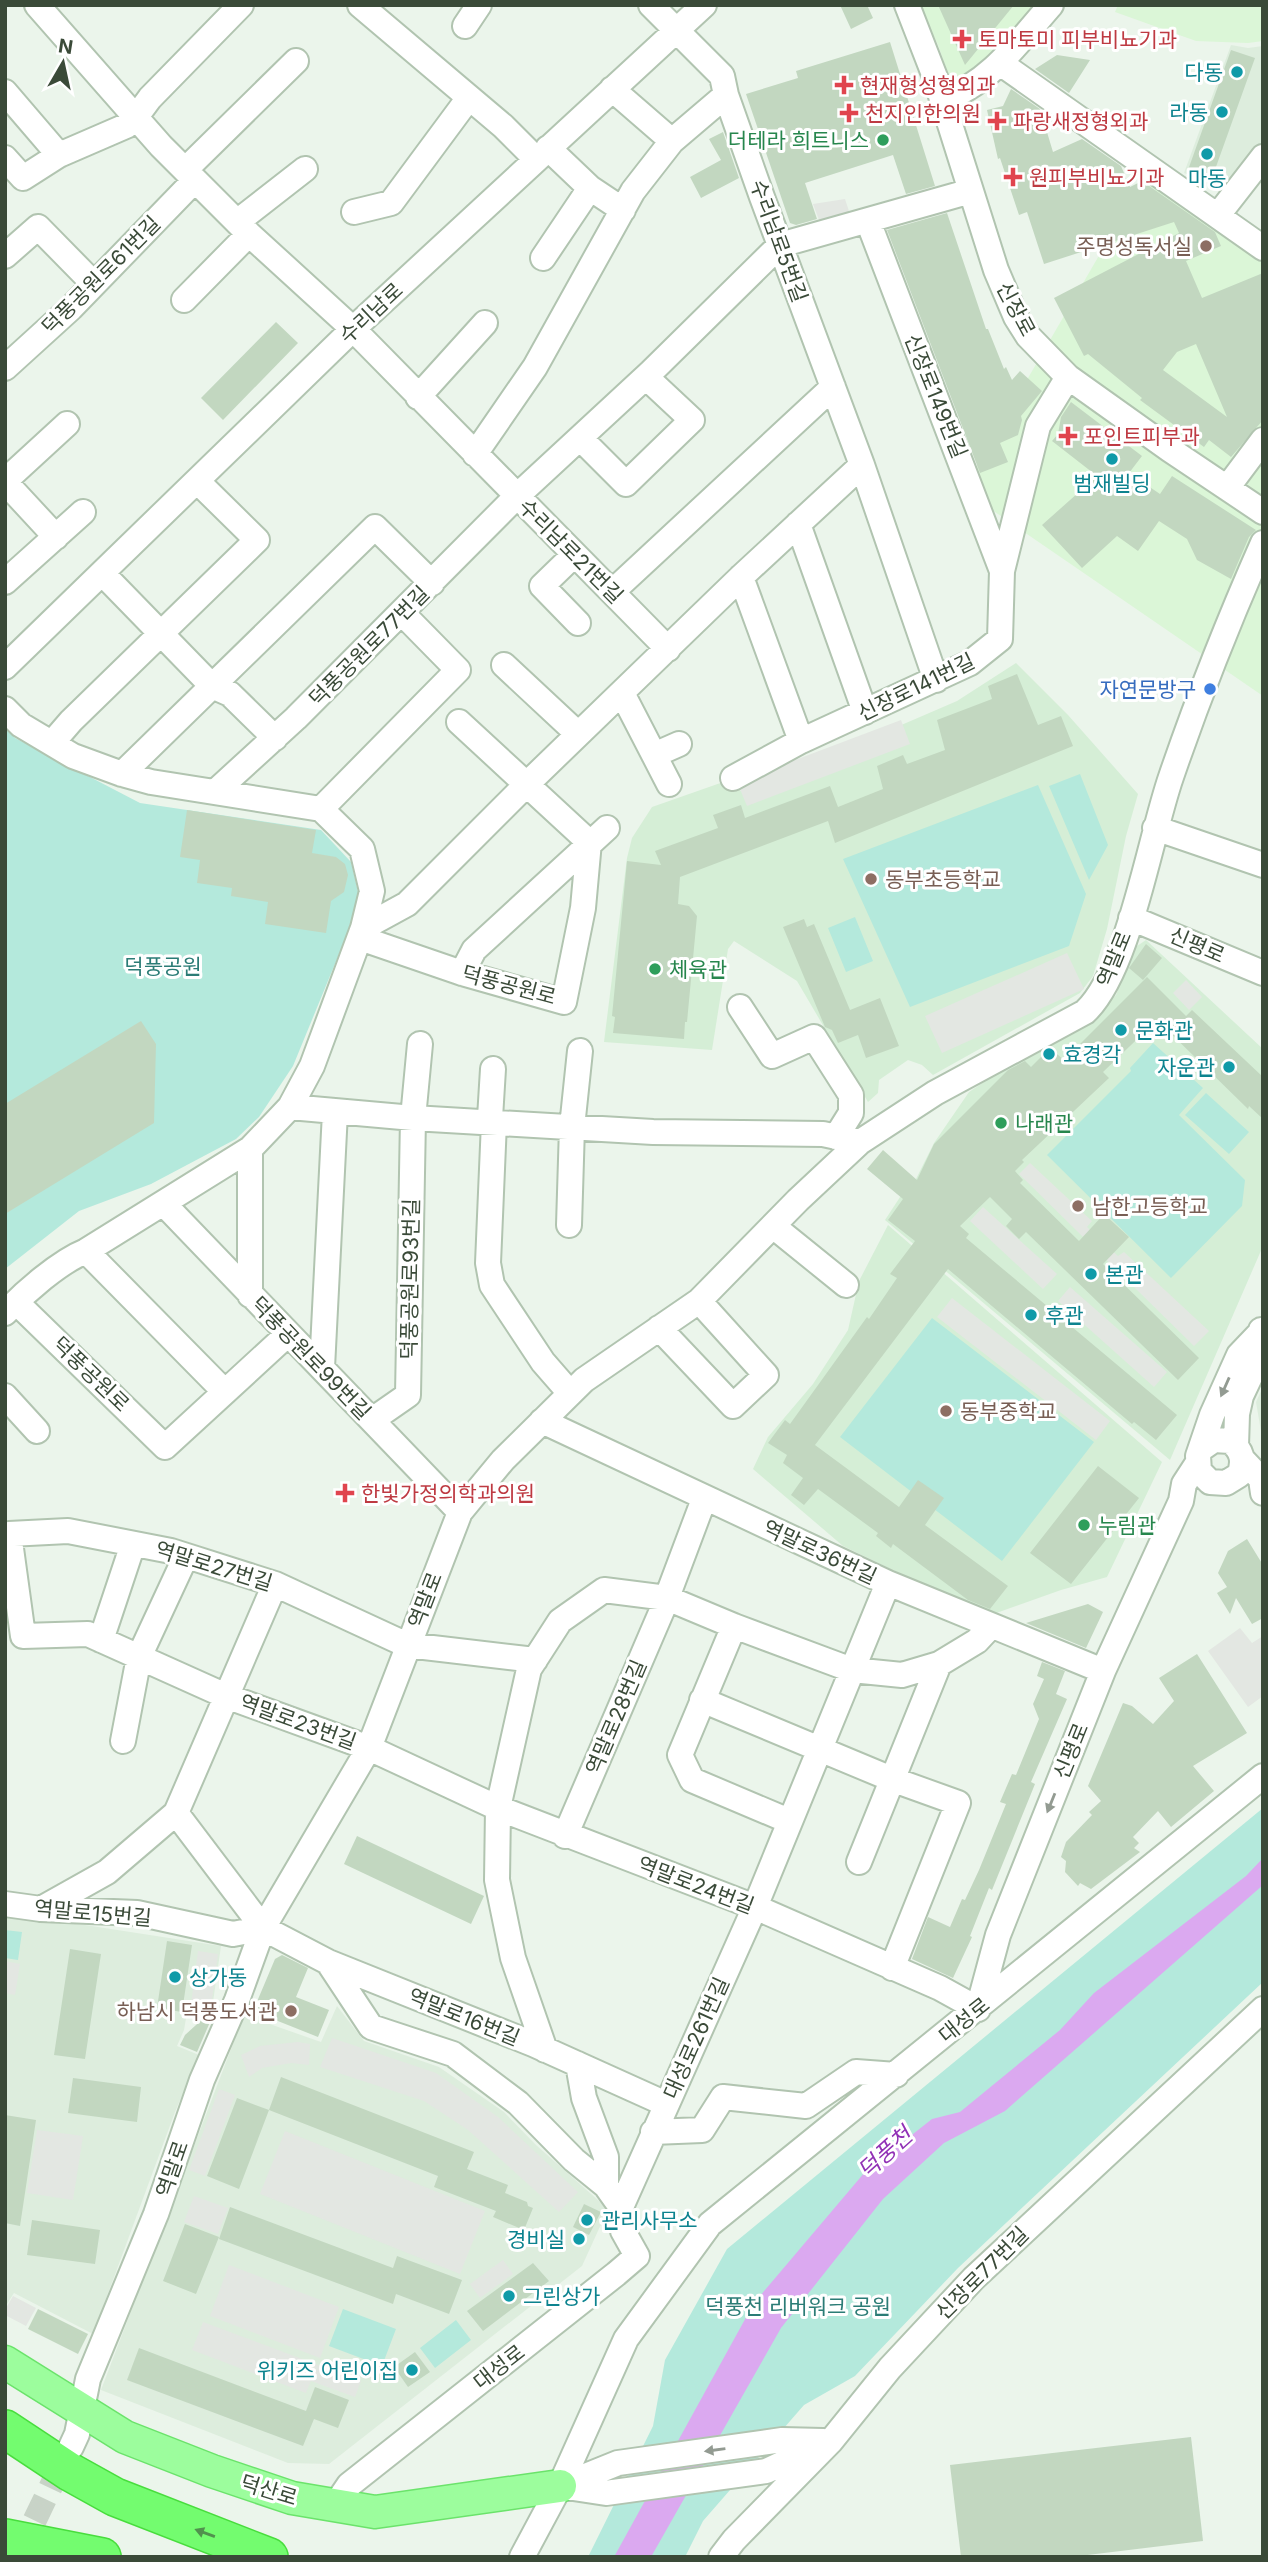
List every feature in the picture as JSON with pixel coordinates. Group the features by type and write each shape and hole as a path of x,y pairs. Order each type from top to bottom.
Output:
{"highway":[{"path":"5,2429 70,2472 116,2497 269,2557"},
{"path":"5,2538 102,2557"}],"main road":[{"name":"덕산로","path":"5,2361 125,2437 292,2498 375,2512 560,2486"}],"street":[{"name":"수리남로21번길","path":"37,5 190,175 243,228 353,329 668,649"},
{"path":"5,158 23,178 59,155 126,126 241,5"},
{"path":"360,5 503,127 623,210"},
{"name":"수리남로5번길","path":"651,5 675,32 714,65 722,76 726,95 862,465 936,680"},
{"name":"수리남로","path":"5,667 353,329 704,5"},
{"name":"신장로","path":"907,5 943,99 996,270 1016,317 1028,336 1068,377 1263,512"},
{"path":"943,99 960,94 1000,63 1051,5"},
{"name":"덕풍공원로61번길","path":"5,368 94,284 296,61"},
{"path":"1000,63 1263,248"},
{"path":"612,89 672,141"},
{"path":"5,92 59,155"},
{"path":"475,454 534,367 633,191 672,141 726,95"},
{"path":"354,212 391,203 468,99"},
{"path":"1218,215 1263,157"},
{"path":"184,300 243,228 305,169"},
{"path":"542,258 590,188"},
{"path":"517,496 646,377 780,245 971,191"},
{"name":"신장로149번길","path":"868,221 1002,572"},
{"path":"5,256 38,227 94,284"},
{"path":"418,397 485,323"},
{"path":"580,439 626,484 692,420 646,377"},
{"name":"신장로141번길","path":"733,778 801,741 970,663 1000,639 1002,572 1038,426 1068,377"},
{"path":"612,592 833,387"},
{"path":"56,537 5,482 66,424"},
{"path":"1227,488 1263,440"},
{"path":"362,933 407,904 578,734 862,465"},
{"path":"52,743 71,721 257,540 197,481"},
{"name":"덕풍공원로77번길","path":"216,791 275,738 517,496"},
{"path":"5,582 83,512"},
{"path":"798,524 865,712"},
{"path":"122,774 375,527 432,583"},
{"name":"역말로","path":"71,2447 77,2434 88,2379 156,2214 202,2080 237,2000 263,1928 369,1748 460,1512 503,1460 584,1380 699,1301 773,1226 848,1139 1085,1012 1096,1002 1115,962 1131,918 1169,781 1220,640 1263,543"},
{"path":"574,555 542,586 578,623"},
{"path":"102,573 212,686 230,694 275,738"},
{"path":"741,577 801,741"},
{"path":"5,709 21,725 73,756 122,774 151,782 321,809 458,670 402,613"},
{"path":"504,665 578,734"},
{"path":"622,693 669,784"},
{"path":"460,722 528,783 598,835 474,950 462,973"},
{"path":"654,755 679,744"},
{"name":"덕풍공원로","path":"225,1392 165,1447 11,1307 73,1256 86,1251 250,1149 290,1107 312,1066 362,933 372,891 362,849 321,809"},
{"path":"1155,828 1263,865"},
{"name":"덕풍공원로","path":"362,933 462,973 564,1002 598,835"},
{"name":"신평로","path":"1131,918 1263,973"},
{"path":"290,1107 413,1118 653,1132 823,1134 848,1139 851,1095 814,1037 772,1056 740,1007"},
{"path":"413,1118 421,1044"},
{"path":"569,1225 572,1127 580,1051"},
{"path":"493,1069 491,1118 494,1122 488,1263 492,1285 543,1362 570,1393"},
{"path":"322,1368 335,1112"},
{"name":"덕풍공원로93번길","path":"372,1420 408,1395 413,1118"},
{"path":"250,1149 250,1295"},
{"name":"덕풍공원로99번길","path":"163,1203 460,1512"},
{"path":"773,1226 846,1285"},
{"path":"86,1251 225,1392 288,1334"},
{"path":"659,1328 733,1406 765,1375 699,1301"},
{"name":"신평로","path":"1239,1453 1240,1401 1258,1360 1261,1330"},
{"name":"신평로","path":"978,2008 998,1935 1103,1671 1181,1501 1184,1484 1199,1456 1212,1415 1239,1355 1261,1330"},
{"path":"5,1396 37,1431"},
{"name":"역말로36번길","path":"542,1421 888,1583 1103,1671"},
{"path":"1263,1493 1261,1479 1239,1453 1222,1439 1214,1440 1199,1456 1204,1478 1263,1499"},
{"path":"1181,1501 1239,1475 1239,1453"},
{"name":"역말로28번길","path":"565,1836 667,1598 704,1499"},
{"name":"역말로27번길","path":"23,1636 9,1534 68,1531 186,1556 275,1584 407,1645"},
{"path":"101,1640 133,1544"},
{"path":"122,1741 139,1657 186,1556"},
{"name":"대성로261번길","path":"621,2207 755,1907 888,1583"},
{"name":"역말로23번길","path":"226,1696 275,1584"},
{"path":"545,2049 513,1958 497,1880 498,1808 529,1669 560,1621 604,1590 667,1598 852,1670 902,1675 939,1664 977,1640 991,1626"},
{"path":"734,1626 680,1755 692,1780 789,1821"},
{"name":"역말로23번길","path":"23,1636 88,1634 226,1696 369,1748"},
{"path":"407,1645 535,1660"},
{"path":"859,1862 939,1664"},
{"path":"41,1909 107,1872 176,1813 226,1696"},
{"path":"702,1700 958,1804 891,1968"},
{"name":"역말로24번길","path":"369,1748 565,1836 755,1907 978,2008"},
{"name":"대성로","path":"522,2557 560,2486 626,2339 710,2224 1263,1776"},
{"path":"176,1813 263,1928"},
{"name":"역말로15번길","path":"5,1904 41,1909 137,1913 233,1934 263,1928"},
{"name":"역말로16번길","path":"263,1928 328,1962 545,2049 666,2104"},
{"path":"328,1962 371,2027 453,2054 518,2103 574,2160 606,2186 621,2207 623,2231 637,2256 674,2272"},
{"name":"신장로77번길","path":"722,2557 734,2540 831,2441 890,2368 974,2278 1263,2008"},
{"path":"578,2064 584,2098 606,2157 606,2186"},
{"path":"653,2132 702,2130 723,2097 806,2106 856,2072 896,2075"},
{"name":"대성로","path":"334,2507 349,2485 637,2256"},
{"path":"560,2486 618,2463 782,2440 831,2441"},
{"path":"560,2486 606,2493 766,2471 831,2441"}],"shaded area":[{"path":"919,5 1047,5 999,61 952,85 938,45"},
{"path":"1118,5 1263,5 1263,41 1196,41 1115,12"},
{"path":"1231,45 1248,48 1263,46 1263,143 1230,186 1214,184 1184,173"},
{"path":"1155,159 1263,233 1263,696 963,490"},
{"path":"845,199 851,217 821,225 813,204"},
{"name":"동부초등학교","path":"1016,663 1068,715 1138,794 1126,836 1107,929 1093,976 1080,993 933,1075 922,1065 908,1060 879,1080 878,1093 868,1102 797,981 734,941 728,949 712,1050 604,1042 627,858 632,838 652,807 729,780 732,788 746,792 957,701"},
{"path":"901,720 910,744 747,806 737,782"},
{"name":"남한고등학교","path":"1146,940 1263,1049 1263,1246 1170,1460 885,1220 906,1188 916,1179 934,1143 969,1092 1021,1057 1082,1029 1116,995 1134,948"},
{"path":"1067,953 1084,989 942,1053 925,1016"},
{"path":"1186,980 1202,997 1189,1010 1173,993"},
{"path":"1030,1163 1092,1221 1087,1227 1118,1256 1124,1252 1209,1331 1194,1346 1019,1174"},
{"path":"983,1207 1057,1274 1043,1289 970,1221"},
{"name":"동부중학교","path":"888,1225 1162,1462 1107,1577 988,1616 843,1546 753,1469 768,1437 813,1384 848,1330 859,1281"},
{"path":"1070,1287 1167,1372 1154,1387 1058,1301"},
{"path":"952,1298 1110,1421 1096,1440 937,1317"},
{"path":"1263,1387 1263,1443 1256,1402"},
{"path":"1240,1628 1252,1643 1263,1636 1263,1696 1248,1707 1208,1651"},
{"path":"1263,1858 1263,1885 1005,2111 944,2143 883,2199 781,2328 651,2557 614,2557 754,2303 865,2172 932,2119 960,2112 1060,2030 1094,1993 1246,1876"},
{"path":"5,1917 85,1925 221,1946 212,2009 188,2007 184,2030 177,2046 199,2055 175,2112 93,2334 14,2293 5,2307"},
{"path":"198,1951 218,1954 211,2007 191,2004"},
{"path":"5,1961 20,1964 15,1995 5,1993"},
{"path":"337,2006 364,2041 439,2067 504,2112 536,2145 608,2209 582,2266 329,2464 288,2463 101,2390 244,2015 321,2042"},
{"path":"332,2038 436,2073 498,2117 578,2192 559,2212 468,2130 424,2101 320,2067"},
{"path":"298,2042 310,2044 309,2065 291,2063 262,2068 249,2077 241,2055 260,2046"},
{"path":"219,2089 235,2095 205,2176 189,2170"},
{"path":"37,2130 83,2136 73,2200 27,2193"},
{"path":"285,2131 485,2211 460,2274 260,2194"},
{"path":"194,2196 228,2208 218,2234 184,2222"},
{"path":"503,2260 513,2274 480,2298 470,2284"},
{"path":"229,2265 339,2307 320,2358 210,2316"},
{"path":"13,2296 36,2308 26,2326 5,2315"},
{"path":"203,2322 361,2381 355,2397 311,2381 306,2393 192,2350"}],"green space":[{"name":"덕풍공원","path":"5,726 15,738 140,803 321,830 351,862 359,896 346,937 293,1066 259,1117 236,1139 151,1184 79,1211 5,1269"},
{"path":"1080,774 1108,845 1089,880 1049,786"},
{"path":"1038,785 1086,894 1069,946 910,1007 843,859"},
{"path":"855,917 873,961 846,972 828,928"},
{"path":"1153,1043 1203,1088 1179,1115 1245,1180 1242,1206 1171,1278 1047,1155 1131,1071 1130,1068"},
{"path":"1206,1093 1249,1132 1229,1154 1185,1115"},
{"path":"932,1318 1094,1442 1002,1561 840,1437"},
{"name":"덕풍천 리버워크 공원","path":"1263,1808 1263,1982 958,2268 855,2376 804,2405 703,2521 685,2557 588,2557 653,2426 665,2360 727,2249"},
{"path":"5,1930 22,1932 18,1960 5,1958"},
{"path":"343,2309 396,2329 382,2366 329,2346"},
{"path":"456,2320 471,2340 435,2368 420,2348"}],"building":[{"path":"840,5 867,5 873,18 851,29"},
{"path":"938,5 1014,5 965,65"},
{"path":"890,42 935,186 906,194 893,155 805,183 817,219 796,225 790,223 746,94 798,78 796,71"},
{"path":"1231,50 1255,58 1212,178 1188,170"},
{"path":"1057,55 1090,60 1069,93 1035,69"},
{"path":"1011,89 1040,109 1053,152 1082,139 1121,166 1130,187 1142,181 1215,232 1221,246 1186,261 1202,298 1263,273 1263,420 1231,457 1209,440 1204,447 1140,400 1142,398 1088,354 1084,356 1054,298 1179,233 1174,222 1044,264 1027,212 1019,215 1000,158 998,159 987,110 1003,106","holes":["1196,344 1227,417 1163,370 1177,352"]},
{"path":"723,132 739,178 701,198 690,177 721,160 709,139"},
{"path":"947,213 986,329 1004,369 1006,367 1012,380 1020,371 1042,391 1021,416 1018,435 1000,443 1008,462 980,473 887,230"},
{"path":"276,322 298,343 223,420 201,398"},
{"path":"1071,402 1142,456 1129,473 1160,494 1172,476 1256,530 1249,537 1231,579 1197,560 1187,539 1159,521 1138,551 1117,536 1082,568 1042,525 1097,476 1052,441 1058,434 1061,417"},
{"path":"1017,674 1038,725 1061,716 1073,746 835,843 828,821 680,877 678,904 689,906 697,916 684,1039 613,1033 615,1017 612,1016 627,861 661,865 655,851 718,828 713,815 741,805 745,818 830,786 838,807 883,789 877,766 903,755 907,764 945,750 937,720 992,699 988,686"},
{"path":"187,810 316,830 312,853 336,857 345,864 348,875 344,892 331,901 326,933 265,924 268,902 231,896 232,888 197,883 200,860 180,857"},
{"path":"804,919 807,927 814,924 850,1010 880,998 899,1046 866,1058 858,1035 838,1043 832,1030 825,1027 783,927"},
{"path":"1146,944 1162,958 1143,980 1129,968"},
{"path":"1147,977 1186,1016 1192,1010 1263,1077 1263,1119 1249,1106 1248,1109 1157,1020 1103,1072 1109,1078 1022,1160 1024,1162 1015,1171 1023,1180 1020,1183 1079,1241 1104,1214 1129,1237 1103,1264 1199,1358 1178,1380 1026,1232 1019,1239 1006,1226 1012,1219 990,1197 960,1226 969,1234 966,1238 1177,1415 1156,1440 1134,1422 1132,1424 948,1269 815,1445 899,1507 918,1480 944,1498 925,1525 1008,1586 990,1609 968,1600 893,1544 891,1548 876,1536 878,1533 818,1489 804,1505 791,1495 803,1478 783,1463 787,1455 768,1443 785,1420 790,1424 867,1317 869,1319 897,1278 890,1274 915,1241 888,1220 903,1199 867,1169 883,1150 917,1180 934,1144 1008,1070 1025,1061 1031,1067 1050,1048 1064,1060"},
{"path":"141,1021 156,1044 154,1123 5,1214 5,1104"},
{"name":"누림관","path":"1098,1466 1139,1498 1071,1584 1030,1553"},
{"path":"1247,1539 1263,1565 1263,1618 1252,1624 1236,1598 1230,1614 1217,1593 1227,1587 1218,1573 1228,1551"},
{"path":"1088,1604 1103,1612 1086,1648 1026,1623"},
{"path":"1197,1654 1247,1733 1193,1766 1214,1791 1171,1827 1158,1811 1133,1837 1139,1843 1134,1848 1140,1852 1091,1889 1080,1883 1078,1886 1065,1872 1066,1861 1061,1857 1066,1842 1092,1815 1089,1812 1101,1801 1088,1786 1123,1703 1132,1706 1153,1724 1174,1701 1159,1678"},
{"path":"1042,1662 1065,1671 1056,1694 1067,1699 1031,1782 1035,1784 992,1890 989,1888 970,1936 972,1937 953,1978 912,1959 928,1917 950,1927 979,1870 1006,1804 1000,1802 1012,1774 1016,1775 1039,1719 1033,1704 1044,1679 1037,1676"},
{"path":"357,1836 484,1896 471,1924 344,1864"},
{"name":"상가동","path":"167,1941 192,1945 182,2012 157,2008"},
{"path":"70,1949 101,1954 85,2059 54,2055"},
{"name":"하남시 덕풍도서관","path":"282,1955 308,1968 296,1997 329,2010 318,2037 253,2011 275,1959"},
{"path":"217,2006 197,2052 180,2045 185,2035"},
{"path":"281,2077 474,2152 467,2169 508,2185 505,2193 527,2202 528,2206 533,2208 524,2230 493,2217 496,2211 434,2187 438,2176 269,2110"},
{"path":"73,2078 141,2087 137,2122 68,2113"},
{"path":"237,2098 269,2110 239,2189 207,2176"},
{"path":"5,2115 36,2120 20,2226 5,2223"},
{"name":"관리사무소","path":"584,2204 601,2212 589,2235 573,2227"},
{"path":"230,2207 393,2268 397,2256 462,2280 449,2314 396,2294 393,2304 219,2239"},
{"path":"32,2220 100,2230 95,2264 27,2255"},
{"path":"185,2224 219,2237 196,2294 163,2281"},
{"name":"그린상가","path":"533,2263 549,2281 483,2331 467,2311"},
{"path":"38,2309 88,2334 78,2354 28,2329"},
{"path":"139,2348 306,2411 315,2387 349,2400 338,2428 314,2419 303,2446 127,2380"},
{"name":"위키즈 어린이집","path":"415,2352 430,2372 408,2387 394,2367"},
{"path":"1191,2437 1203,2541 1071,2557 961,2557 950,2465"}],"tunnel":[{"path":"19,2553 67,2453"}],"place":[{"name":"토마토미 피부비뇨기과","path":"962,39"},
{"name":"다동","path":"1237,72"},
{"name":"현재형성형외과","path":"844,85"},
{"name":"라동","path":"1222,112"},
{"name":"천지인한의원","path":"849,113"},
{"name":"파랑새정형외과","path":"997,121"},
{"name":"더테라 희트니스","path":"883,140"},
{"name":"마동","path":"1207,154"},
{"name":"원피부비뇨기과","path":"1013,177"},
{"name":"주명성독서실","path":"1206,246"},
{"name":"포인트피부과","path":"1068,436"},
{"name":"범재빌딩","path":"1112,459"},
{"name":"자연문방구","path":"1210,689"},
{"name":"동부초등학교","path":"871,879"},
{"name":"체육관","path":"655,969"},
{"name":"문화관","path":"1121,1030"},
{"name":"효경각","path":"1049,1054"},
{"name":"자운관","path":"1229,1067"},
{"name":"나래관","path":"1001,1123"},
{"name":"남한고등학교","path":"1078,1206"},
{"name":"본관","path":"1091,1274"},
{"name":"후관","path":"1031,1315"},
{"name":"동부중학교","path":"946,1411"},
{"name":"한빛가정의학과의원","path":"345,1493"},
{"name":"누림관","path":"1084,1525"},
{"name":"상가동","path":"175,1977"},
{"name":"하남시 덕풍도서관","path":"291,2011"},
{"name":"관리사무소","path":"587,2220"},
{"name":"경비실","path":"579,2239"},
{"name":"그린상가","path":"509,2296"},
{"name":"위키즈 어린이집","path":"412,2370"}],"water label":[{"name":"덕풍천","path":"885,2153"}]}
